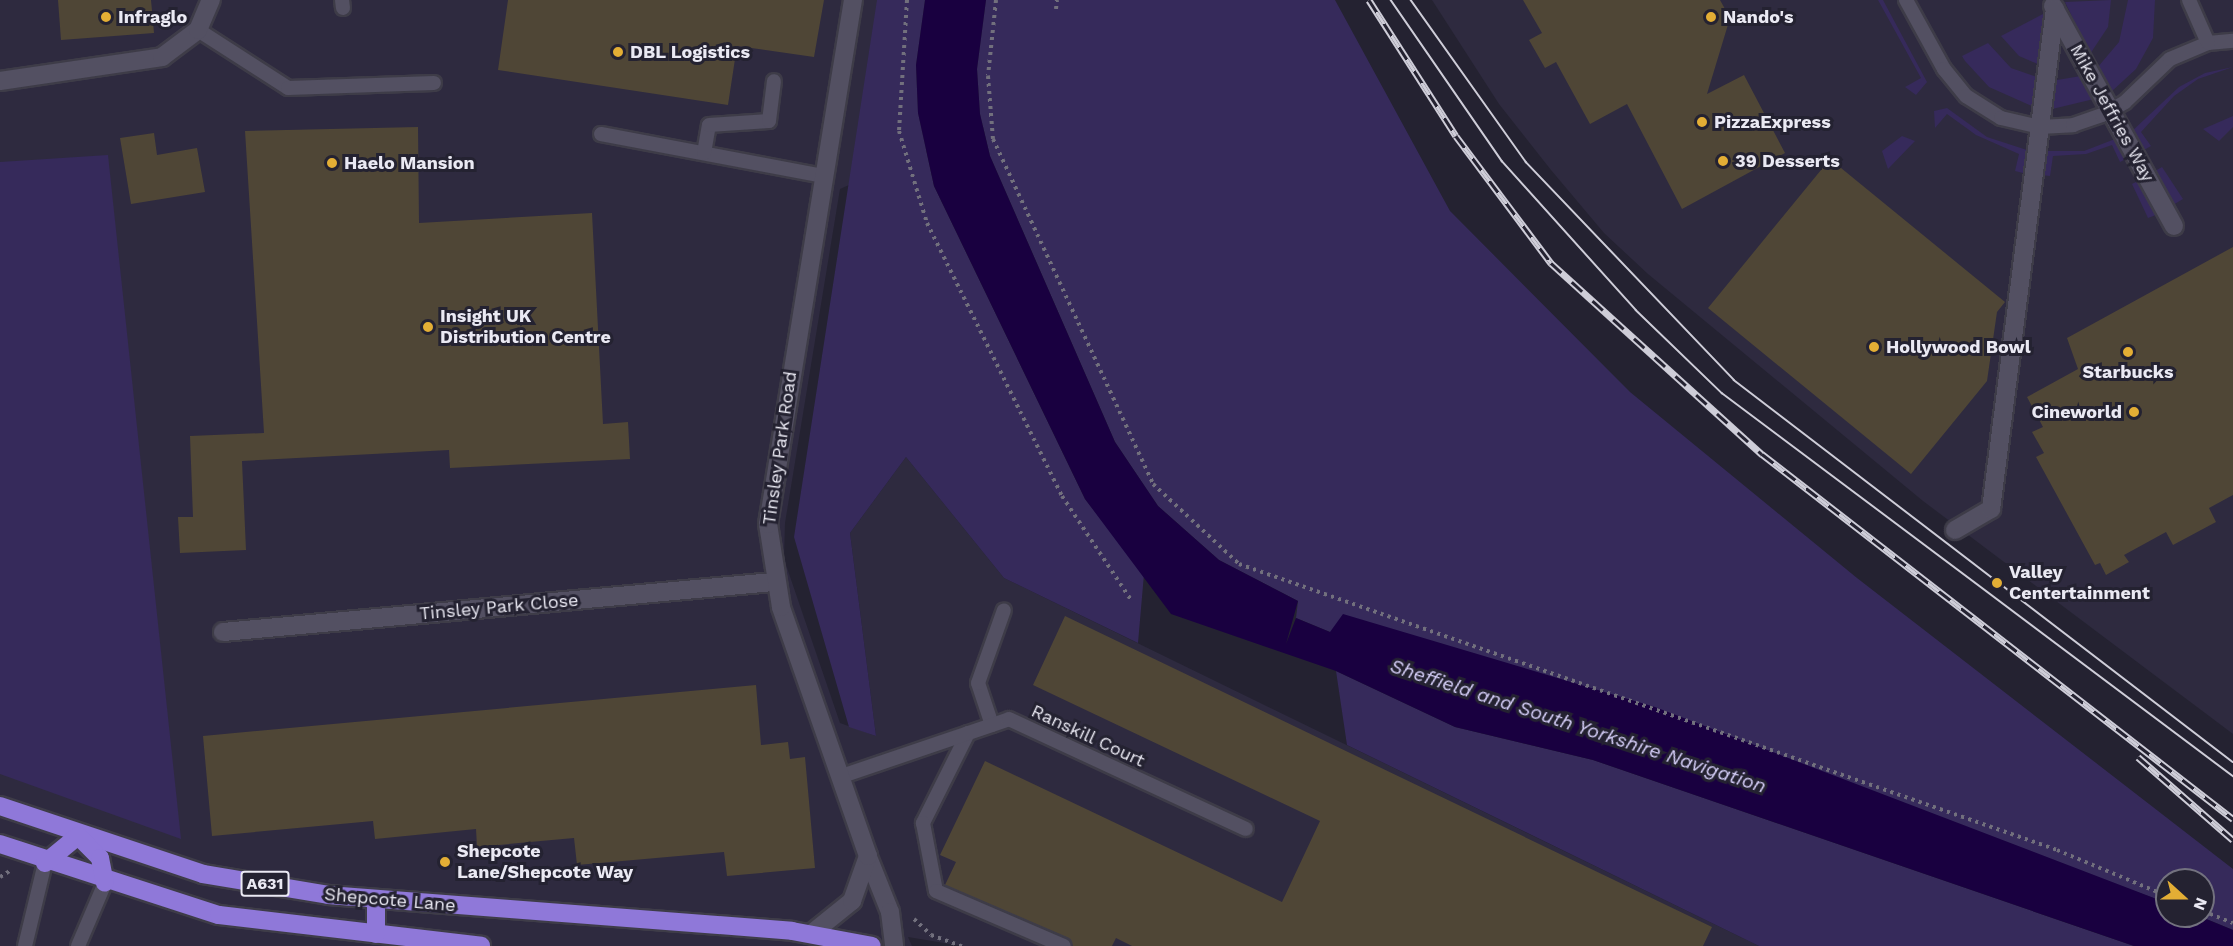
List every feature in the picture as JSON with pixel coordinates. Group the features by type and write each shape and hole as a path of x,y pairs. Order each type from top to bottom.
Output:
{"highway":[{"name":"Shepcote Lane","path":"0,806 78,836 203,874 376,899 792,931 872,946"},
{"path":"45,863 78,836 100,858 105,883"},
{"name":"Shepcote Lane","path":"0,844 45,863 105,883 219,915 481,946"},
{"path":"376,899 376,934"},
{"path":"776,946 792,931"}],"street":[{"path":"0,81 137,64 181,47 198,30 211,0"},
{"name":"Tinsley Park Road","path":"853,0 771,501 774,582 868,856 890,912 894,946"},
{"path":"1955,530 1991,508 2040,127 2052,4"},
{"name":"Mike Jeffries Way","path":"2052,4 2174,226"},
{"name":"Tinsley Park Close","path":"224,632 774,582"},
{"path":"811,934 852,901 864,880 868,856"}],"lane":[{"path":"1906,0 1944,69 1966,96 2001,118 2040,127 2073,125 2111,111 2170,58 2208,43 2233,41"},
{"path":"2189,0 2208,43"},
{"path":"198,30 288,88 434,83"},
{"path":"704,153 710,125 769,122 774,81"},
{"path":"601,134 824,176"},
{"path":"992,725 978,683 1004,610"},
{"name":"Ranskill Court","path":"842,776 1008,719 1246,828"},
{"path":"968,733 923,823 936,891 1064,946"},
{"path":"25,946 45,863"},
{"path":"78,946 105,883"}],"path":[{"path":"907,0 899,131 927,224 1062,496 1131,600"},
{"path":"996,0 988,76 993,139 1153,484 1239,564 2057,850 2155,891"},
{"path":"1056,9 1057,0"},
{"path":"2215,916 2233,923"}],"shaded area":[{"path":"0,0 1266,0 840,189 785,523 784,559 840,723 876,736 850,533 906,457 1004,578 1759,946 962,946 908,937 912,946 0,946"},
{"path":"877,0 925,0 916,65 918,113 934,186 1085,499 1144,574 1138,643 1004,578 906,457 850,533 876,736 849,727 794,537"},
{"path":"986,0 1335,0 1450,211 1630,392 1857,578 2233,869 2233,930 2215,923 2215,868 2155,868 2155,899 1643,712 1330,632 1296,618 1298,601 1219,560 1158,506 1115,442 990,156 980,114 977,69"},
{"path":"1432,0 2233,0 2233,734 1923,501 1648,274 1604,233 1551,170 1499,104"},
{"path":"1878,0 1883,0 1927,82 1916,95 1905,87 1921,78"},
{"path":"2111,0 2108,27 2090,54 2065,2"},
{"path":"2128,0 2155,0 2153,38 2136,69 2111,92 2097,68 2119,42"},
{"path":"2043,14 2046,15 2040,65 2019,56 2001,36"},
{"path":"1988,43 2011,68 2040,78 2034,107 1989,87 1965,61 1962,56"},
{"path":"2233,67 2198,79 2174,96 2141,132 2151,146 2142,151 2130,133 2179,87 2205,73"},
{"path":"2081,76 2094,99 2048,110 2051,81"},
{"path":"1947,108 1987,137 2030,151 2023,173 2015,171 2019,154 1976,135 1947,114 1935,128 1934,111"},
{"path":"2233,116 2233,127 2219,141 2203,129"},
{"path":"1902,136 1915,141 1888,169 1882,151"},
{"path":"2115,139 2128,158 2120,162 2112,145 2086,154 2053,156 2050,176 2041,175 2043,151 2084,151"},
{"path":"108,155 181,839 0,774 0,162"},
{"path":"2162,167 2183,199 2168,208 2150,174"},
{"path":"2142,179 2161,213 2148,218 2132,184"},
{"path":"1336,671 1455,727 1593,760 2134,946 1759,946 1347,745"}],"water":[{"name":"Sheffield and South Yorkshire Navigation","path":"925,0 986,0 977,69 980,114 990,156 1115,442 1158,506 1219,560 1298,601 1286,644 1296,618 1330,632 1343,614 1655,707 2155,898 2155,928 2215,928 2215,923 2233,930 2233,946 2134,946 1593,760 1455,727 1336,671 1171,614 1085,499 934,186 918,113 916,65"}],"building":[{"name":"Infraglo","path":"58,0 151,0 154,33 61,40"},
{"name":"DBL Logistics","path":"508,0 824,0 814,57 737,46 728,105 498,70"},
{"path":"1523,0 1720,0 1730,18 1707,94 1744,75 1785,153 1682,209 1627,104 1590,124 1556,62 1545,68 1529,40 1542,33"},
{"name":"Insight UK Distribution Centre","path":"418,127 419,223 592,213 603,424 628,422 630,459 450,468 449,450 242,461 246,550 180,553 178,517 193,517 190,436 264,433 245,131"},
{"path":"154,133 157,155 197,148 205,192 131,204 120,138"},
{"name":"Hollywood Bowl","path":"1830,159 2005,302 1997,312 1987,381 1911,474 1708,308"},
{"name":"Cineworld","path":"2233,247 2233,495 2209,508 2216,522 2173,545 2166,532 2124,555 2129,562 2106,575 2100,563 2095,565 2036,457 2044,453 2032,432 2043,427 2027,397 2078,369 2067,338"},
{"path":"1065,616 1712,927 1703,946 1132,946 1116,938 1112,946 1073,946 1068,938 945,885 956,862 940,855 985,761 1282,902 1320,821 1033,685"},
{"path":"756,685 761,745 788,742 790,759 805,757 815,868 727,876 724,852 577,865 574,838 477,847 476,829 375,839 373,821 212,836 203,736"}],"tram line":[{"path":"1391,0 1502,161 1636,310 1722,393 2233,776"},
{"path":"1411,0 1526,162 1734,380 2233,762"}],"railway":[{"path":"1369,0 1456,136 1551,263 1762,454 2233,819"},
{"path":"2138,757 2233,840"}],"place":[{"name":"Infraglo","path":"106,17"},
{"name":"Nando's","path":"1711,17"},
{"name":"DBL Logistics","path":"618,52"},
{"name":"PizzaExpress","path":"1702,122"},
{"name":"39 Desserts","path":"1723,161"},
{"name":"Haelo Mansion","path":"332,163"},
{"name":"Insight UK Distribution Centre","path":"428,327"},
{"name":"Hollywood Bowl","path":"1874,347"},
{"name":"Starbucks","path":"2128,352"},
{"name":"Cineworld","path":"2134,412"},
{"name":"Valley Centertainment","path":"1997,583"},
{"name":"Shepcote Lane/Shepcote Way","path":"445,862"}]}
